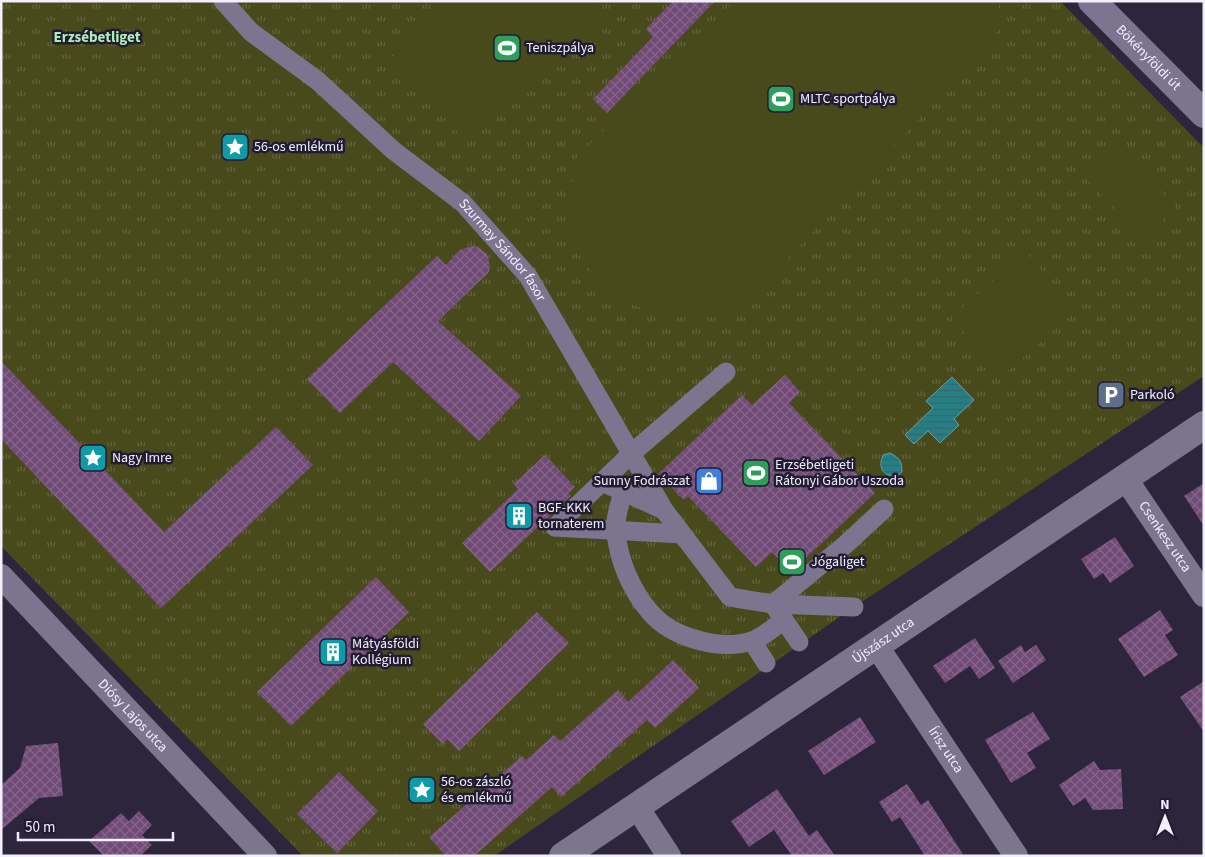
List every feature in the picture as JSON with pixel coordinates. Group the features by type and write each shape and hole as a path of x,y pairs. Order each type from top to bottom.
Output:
{"street":[{"name":"Szurmay Sándor fasor","path":"223,1 251,32 318,81 394,150 463,202 528,276 664,510 730,597 773,604 854,607"},
{"name":"Bökényföldi út","path":"1092,1 1204,114"},
{"path":"682,534 555,527 632,453 726,372"},
{"name":"Újszász utca","path":"563,856 1204,426"},
{"name":"Csenkesz utca","path":"1126,478 1204,595"},
{"path":"602,482 664,510"},
{"path":"623,492 616,530 626,574 637,595 651,614 670,629 711,643 752,641 784,620"},
{"path":"800,642 773,604 845,545 884,509"},
{"name":"Diósy Lajos utca","path":"1,576 266,856"},
{"path":"752,641 766,663"},
{"name":"Írisz utca","path":"876,645 1016,856"},
{"path":"637,806 669,856"}],"green space":[{"path":"1,1 1060,1 1204,148 1204,376 854,607 494,856 303,856 1,546"},
{"path":"452,1 593,1 606,16 468,143 390,59"},
{"path":"735,1 998,1 1001,27 972,62 752,297 717,317 672,317 668,321 617,297 582,262 567,217 577,157"},
{"path":"1117,148 1176,207 1144,238 1086,179"},
{"path":"1025,252 1077,310 1002,376 951,318"}],"shaded area":[{"path":"952,377 974,400 954,419 959,425 940,443 928,431 914,444 905,435 933,408 926,401"},
{"path":"890,453 900,461 902,466 902,472 896,477 884,473 881,467 883,455"}],"building":[{"path":"673,1 715,1 607,113 593,99 653,37 646,29"},
{"path":"472,246 478,247 487,254 490,266 489,272 438,321 521,396 479,441 393,362 340,413 307,379 437,256 446,265 460,250"},
{"path":"1,361 164,532 276,427 313,465 161,608 1,439"},
{"name":"Erzsébetligeti Rátonyi Gábor Uszoda","path":"785,375 800,392 789,403 875,493 791,572 772,552 756,567 688,496 684,500 658,474 742,395 752,405"},
{"name":"BGF-KKK tornaterem","path":"545,455 575,487 568,494 571,496 490,572 462,543 518,489 514,484"},
{"path":"1204,483 1204,526 1184,496"},
{"path":"1115,537 1134,566 1110,583 1103,573 1094,579 1081,559"},
{"name":"Mátyásföldi Kollégium","path":"376,577 409,612 291,726 257,692"},
{"path":"1160,610 1173,630 1165,635 1178,655 1144,677 1118,639"},
{"path":"537,612 569,643 459,751 447,739 443,744 423,724"},
{"path":"975,638 995,668 979,679 970,666 945,683 933,666"},
{"path":"1021,645 1025,652 1036,645 1046,660 1013,683 998,661"},
{"path":"673,660 699,688 655,728 647,720 561,797 552,787 474,856 446,856 429,837 522,756 526,760 554,735 560,741 618,690 628,702"},
{"path":"1204,681 1204,732 1180,697"},
{"path":"1033,712 1050,739 1027,753 1036,768 1011,783 985,740"},
{"path":"860,717 876,742 824,775 808,751"},
{"path":"58,743 63,796 39,798 1,830 1,785 20,768 26,746"},
{"path":"1094,761 1100,770 1121,769 1123,809 1093,810 1085,798 1073,806 1059,785"},
{"path":"339,772 378,811 337,853 297,814"},
{"path":"907,784 921,805 928,800 964,856 925,856 900,817 892,822 879,802"},
{"path":"777,789 809,836 817,830 835,856 792,856 774,830 749,847 731,821"},
{"path":"139,811 152,825 142,835 152,845 140,856 104,856 89,841 121,813 129,821"}],"place":[{"name":"Teniszpálya","path":"507,48"},
{"name":"MLTC sportpálya","path":"781,99"},
{"name":"56-os emlékmű","path":"235,147"},
{"name":"Parkoló","path":"1111,395"},
{"name":"Nagy Imre","path":"93,458"},
{"name":"Erzsébetligeti Rátonyi Gábor Uszoda","path":"756,473"},
{"name":"Sunny Fodrászat","path":"709,481"},
{"name":"BGF-KKK tornaterem","path":"519,516"},
{"name":"Jógaliget","path":"792,562"},
{"name":"Mátyásföldi Kollégium","path":"333,652"},
{"name":"56-os zászló és emlékmű","path":"422,790"}],"district":[{"name":"Erzsébetliget","path":"97,37"}]}
